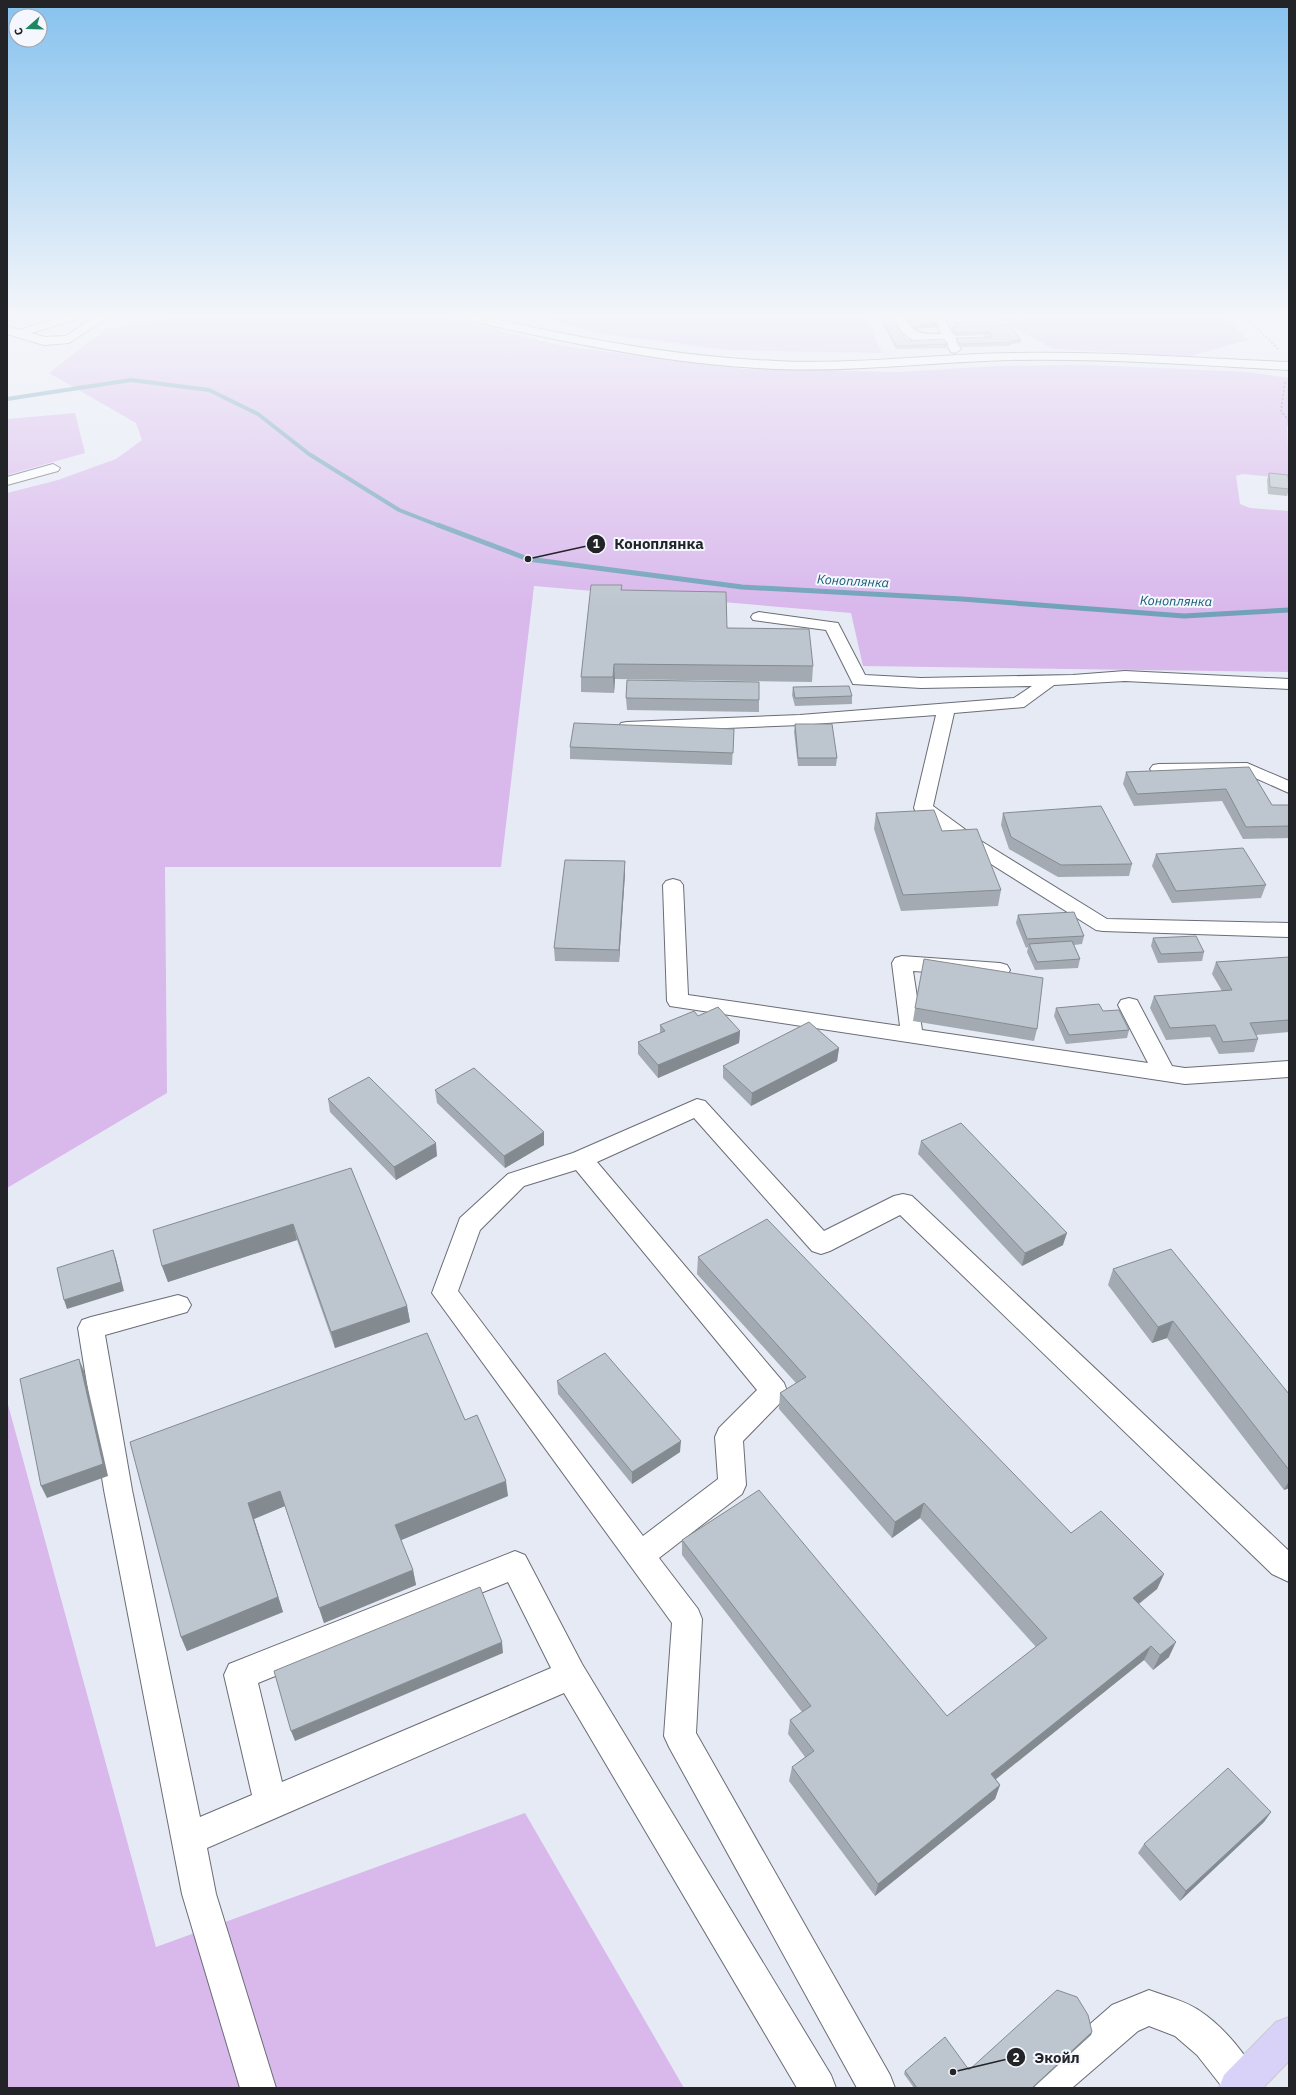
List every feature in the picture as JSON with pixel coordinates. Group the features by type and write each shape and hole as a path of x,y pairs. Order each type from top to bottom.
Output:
{"main road":[{"path":"1239,2085 1289,2035"}],"street":[{"path":"7,481 53,468"},
{"path":"759,617 832,626 859,680 921,683 1051,680 1125,676 1289,684"},
{"path":"615,728 800,720 1018,703 1051,680"},
{"path":"946,709 923,808 974,845 1103,925 1289,930"},
{"path":"1159,770 1247,768 1289,788"},
{"path":"674,885 678,1001 1185,1076 1289,1069"},
{"path":"912,1036 902,963 1000,970"},
{"path":"1129,1005 1164,1073"},
{"path":"877,2088 680,1736 687,1619 445,1293 469,1225 516,1180 581,1159 697,1107 821,1244 903,1203 1282,1564 1289,1568"},
{"path":"581,1159 774,1392 729,1437 732,1485 639,1556"},
{"path":"178,1304 91,1328 118,1490 199,1894 258,2088"},
{"path":"271,1804 240,1675 515,1565 571,1675 818,2088"},
{"path":"188,1840 571,1675"},
{"path":"1051,2088 1056,2078 1125,2018 1149,2008 1187,2023 1210,2042 1239,2085"}],"shaded area":[{"path":"116,412 1289,412 1289,425 1287,426 1289,476 1284,478 1242,474 1236,476 1240,504 1250,508 1289,511 1289,672 863,666 851,613 534,586 501,867 165,867 167,1093 7,1188 7,493 58,480 116,459 142,440 136,423"},
{"path":"75,413 85,453 7,475 7,419"},
{"path":"7,1401 156,1947 525,1813 684,2088 7,2088"}],"building":[{"path":"1269,473 1288,475 1289,489 1270,487"},
{"path":"591,585 622,585 621,590 726,592 727,628 809,629 813,666 614,664 613,677 581,677"},
{"path":"627,680 759,682 759,700 626,698"},
{"path":"849,686 852,696 795,698 793,687"},
{"path":"574,723 734,729 733,753 570,747"},
{"path":"795,724 832,724 837,758 798,758"},
{"path":"1249,767 1272,805 1289,805 1289,826 1246,827 1226,789 1137,794 1126,772"},
{"path":"1101,806 1132,864 1061,865 1011,837 1003,813"},
{"path":"934,810 942,831 977,829 1001,890 903,895 876,813"},
{"path":"1243,848 1266,885 1176,891 1156,854"},
{"path":"565,860 625,861 619,950 554,948"},
{"path":"1074,912 1084,936 1027,939 1018,915"},
{"path":"1196,936 1204,952 1161,954 1153,938"},
{"path":"1072,941 1080,959 1037,962 1029,944"},
{"path":"1289,957 1289,1020 1250,1023 1258,1039 1223,1042 1215,1025 1170,1028 1154,996 1232,990 1216,962"},
{"path":"924,959 1043,978 1037,1029 915,1008"},
{"path":"1099,1004 1103,1011 1119,1010 1129,1030 1069,1035 1056,1008"},
{"path":"718,1007 740,1031 658,1065 638,1042 665,1031 660,1025 694,1011 698,1016"},
{"path":"809,1022 839,1048 752,1093 723,1066"},
{"path":"474,1068 544,1132 504,1156 435,1090"},
{"path":"369,1077 436,1143 394,1167 328,1099"},
{"path":"961,1123 1067,1233 1025,1253 921,1141"},
{"path":"351,1168 407,1306 331,1332 293,1224 162,1266 153,1230"},
{"path":"767,1219 1071,1533 1101,1511 1164,1574 1133,1598 1176,1642 1160,1655 1151,1646 991,1774 1000,1785 878,1884 792,1767 814,1751 790,1720 811,1706 682,1540 759,1490 947,1716 1047,1638 924,1503 895,1522 780,1393 806,1377 698,1257"},
{"path":"1171,1249 1289,1394 1289,1470 1173,1321 1158,1327 1113,1269"},
{"path":"113,1250 121,1282 64,1300 57,1268"},
{"path":"427,1333 465,1420 477,1415 506,1481 395,1525 413,1570 319,1608 280,1491 248,1503 278,1597 181,1637 130,1442"},
{"path":"605,1353 681,1441 632,1472 557,1381"},
{"path":"79,1359 103,1464 41,1486 20,1379"},
{"path":"480,1587 502,1642 291,1731 274,1671"},
{"path":"1228,1768 1271,1812 1186,1891 1144,1844"},
{"path":"1057,1990 1077,1997 1088,2015 1092,2032 1032,2088 917,2088 905,2071 945,2037 969,2070"}],"waterway":[{"name":"Коноплянка","path":"253,412 309,454 399,510 440,526"},
{"name":"Коноплянка","path":"438,525 528,559 742,587 962,599 1184,616 1289,610"}],"place":[{"name":"Коноплянка","path":"528,559"},
{"name":"Экойл","path":"953,2072"}]}
